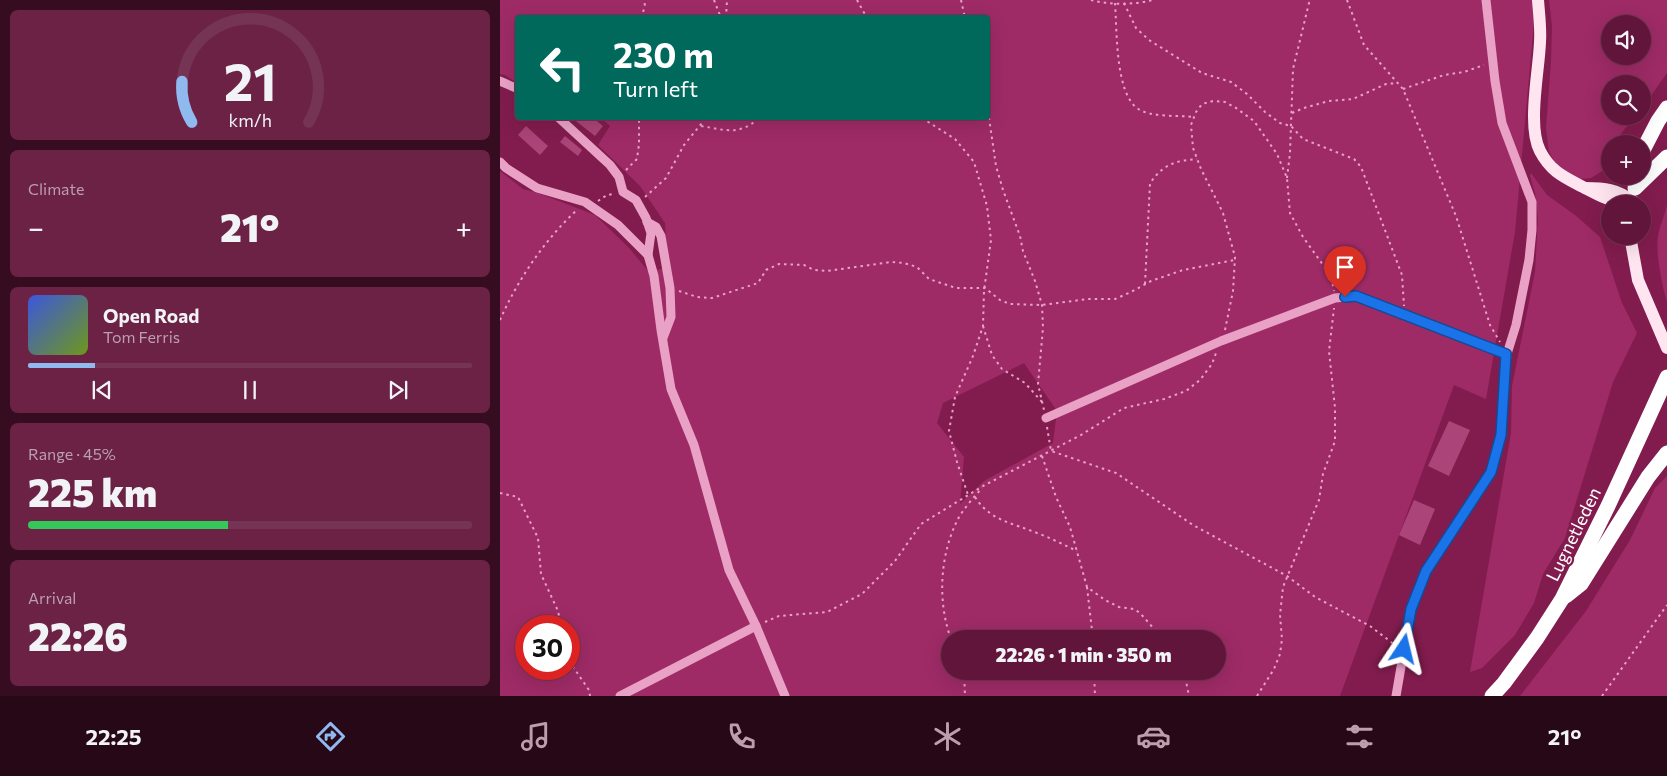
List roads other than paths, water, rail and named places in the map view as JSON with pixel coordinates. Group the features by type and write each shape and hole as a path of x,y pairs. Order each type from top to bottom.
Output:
{"highway":[{"path":"1650,135 1667,108"},
{"path":"1634,192 1667,157"},
{"name":"Lugnetleden","path":"1492,696 1504,683 1537,638 1562,600 1608,506 1667,377"},
{"path":"1562,600 1581,584 1648,477 1666,455"}],"main road":[{"path":"1538,0 1540,40 1534,131 1540,151 1558,174 1601,198"},
{"path":"1585,188 1634,192"},
{"path":"1598,196 1620,202 1634,192"},
{"path":"1632,245 1638,280 1665,343"}],"street":[{"path":"1396,696 1411,609 1426,571 1491,472 1501,435 1506,354 1516,325 1529,260 1532,202 1502,123 1486,0"},
{"path":"500,81 515,88"},
{"path":"561,120 590,145 619,177 623,192 636,200 647,222 651,233 648,255 654,276 662,340 671,389 694,445 730,570 756,626 784,696"},
{"path":"500,162 537,188 588,204 618,225 648,255"},
{"path":"647,222 656,227 661,236 670,288 670,317 662,340"},
{"path":"1046,418 1221,341 1335,298 1356,296 1506,354"},
{"path":"620,696 756,626"}]}
